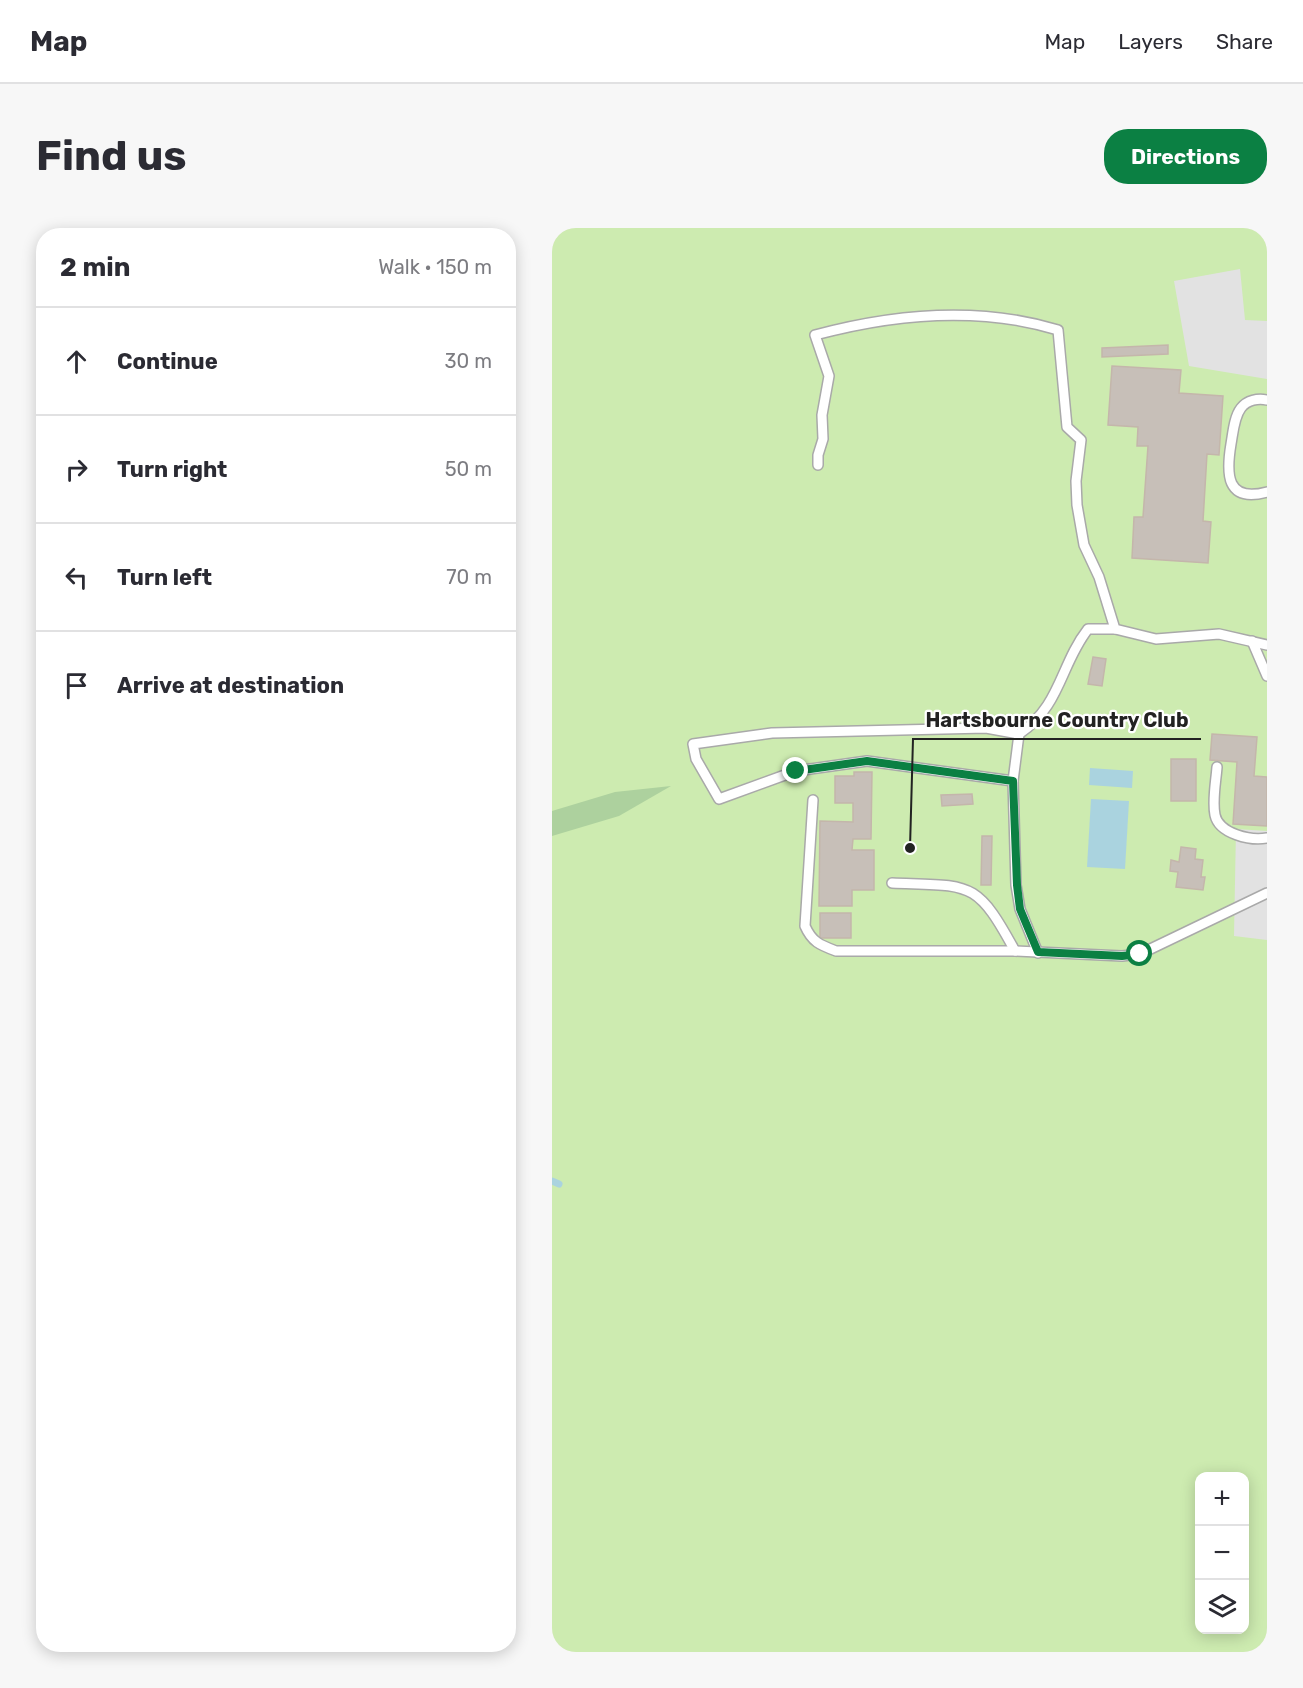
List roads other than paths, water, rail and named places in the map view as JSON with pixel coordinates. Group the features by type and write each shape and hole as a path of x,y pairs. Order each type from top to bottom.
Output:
{"lane":[{"path":"818,465 818,455 823,439 822,415 829,376 815,335 899,318 947,314 1031,322 1058,330 1067,427 1081,440 1077,505 1084,545 1099,577 1115,629"},
{"path":"1267,400 1254,399 1242,407 1236,419 1228,462 1228,480 1236,490 1252,494 1267,492"},
{"path":"1013,781 867,761 796,771 719,799 696,759 693,744 772,733 986,728 1019,734 1037,722 1058,690 1080,640 1088,628 1115,629 1156,639 1219,634 1267,645"},
{"path":"1252,641 1267,676"},
{"path":"1019,734 1013,781 1018,893 1027,929 1038,952"},
{"path":"1217,767 1215,815 1219,823 1229,831 1254,840 1267,838"},
{"path":"813,800 805,926 810,939 836,951 1015,951 1122,956 1140,954 1267,893"},
{"path":"892,883 963,887 984,900 994,912 1015,951"}],"water":[{"path":"1090,768 1133,771 1132,788 1089,785"},
{"path":"1091,799 1129,801 1125,869 1087,867"}],"waterway":[{"path":"552,1181 559,1184"}],"place":[{"name":"Hartsbourne Country Club","path":"910,848"}]}
